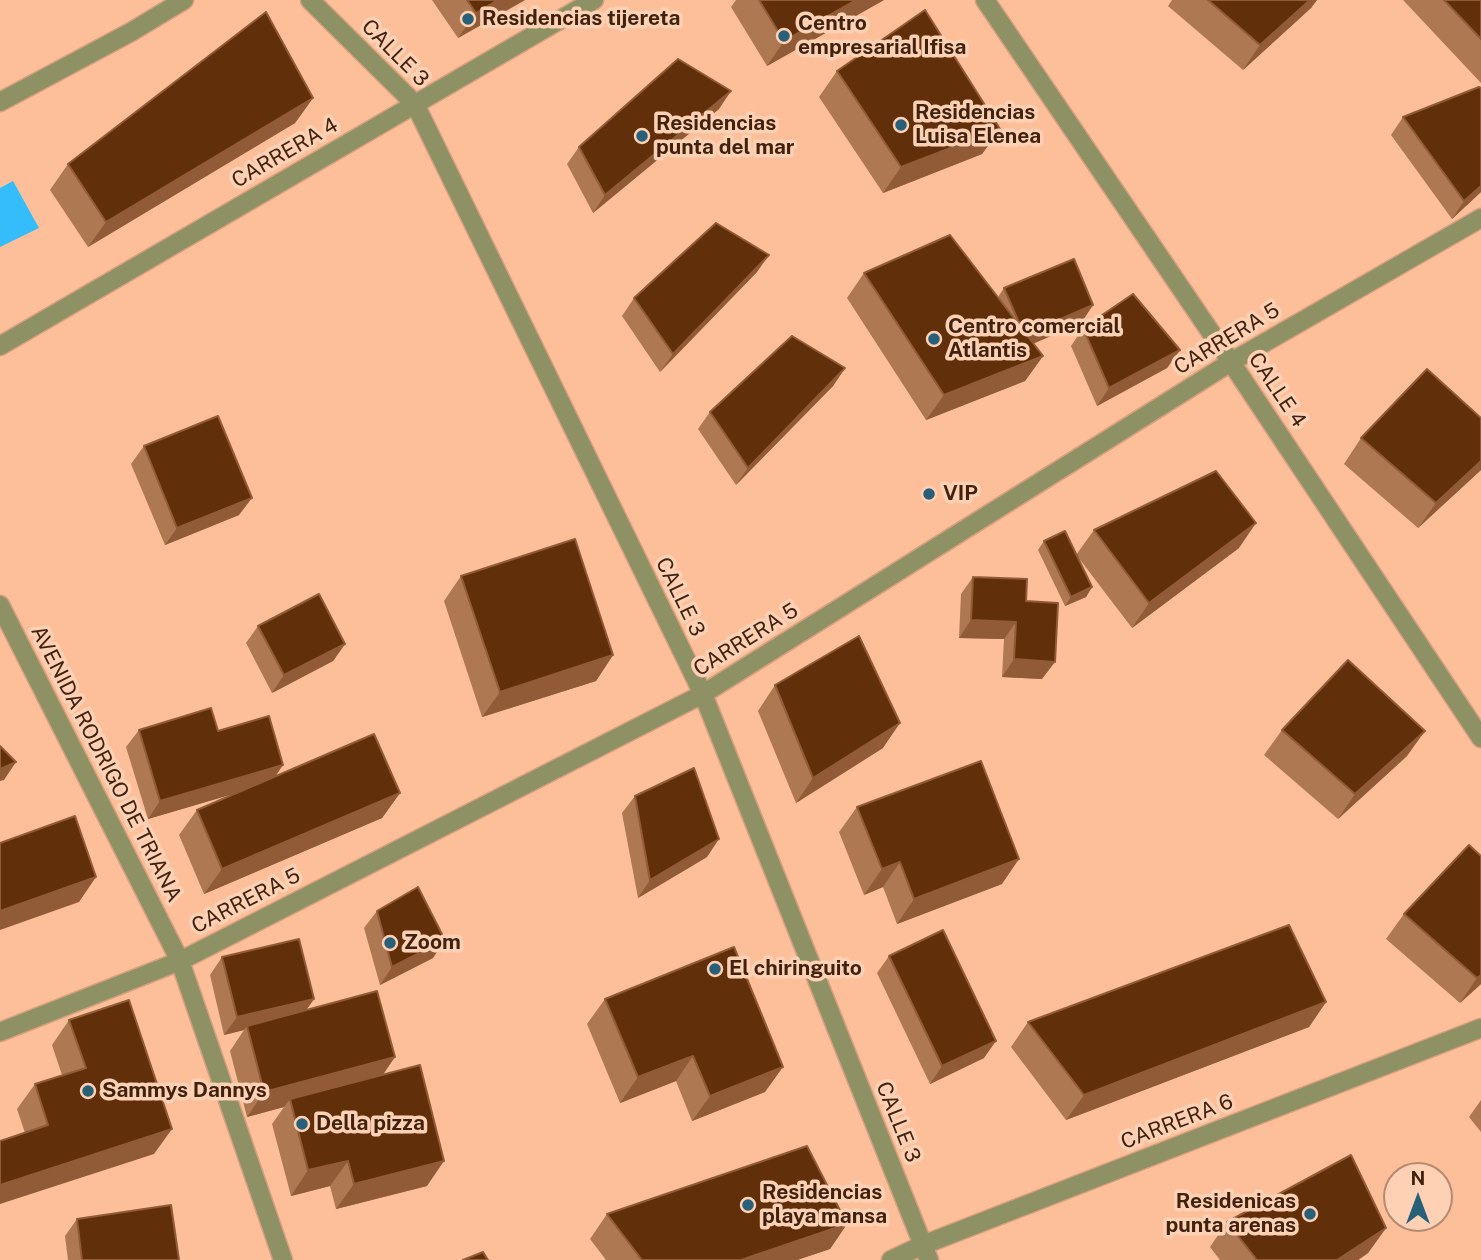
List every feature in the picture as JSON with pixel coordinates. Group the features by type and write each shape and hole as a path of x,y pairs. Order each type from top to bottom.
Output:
{"street":[{"path":"0,102 131,32 184,0"},
{"name":"CALLE 3","path":"310,0 415,104 703,694 926,1253"},
{"name":"CARRERA 4","path":"0,346 594,0"},
{"name":"CALLE 4","path":"985,0 1231,362 1481,738"},
{"name":"CARRERA 5","path":"0,1032 180,961 703,694 1231,362 1481,218"},
{"name":"AVENIDA RODRIGO DE TRIANA","path":"0,605 180,961 283,1260"},
{"name":"CARRERA 6","path":"891,1260 926,1253 1481,1028"}],"water":[{"path":"13,181 39,228 0,247 0,188"}],"building":[{"path":"467,0 498,0 476,13"},
{"path":"759,0 856,0 784,41"},
{"path":"1208,0 1310,0 1260,45"},
{"path":"1444,0 1481,0 1481,39"},
{"name":"Residencias Luisa Elenea","path":"925,10 1000,129 901,167 837,71"},
{"path":"266,12 313,98 106,222 68,164"},
{"name":"Residencias punta del mar","path":"678,59 731,91 605,195 579,147"},
{"path":"1479,87 1481,186 1464,201 1403,117"},
{"path":"716,223 769,255 673,354 634,298"},
{"name":"Centro comercial Atlantis","path":"950,235 1043,356 944,395 864,273"},
{"path":"1074,259 1093,305 1026,334 1004,288"},
{"path":"1133,294 1180,350 1109,388 1083,328"},
{"path":"792,336 845,368 748,468 710,412"},
{"path":"1427,369 1481,418 1481,461 1436,503 1361,438"},
{"path":"218,416 252,498 177,528 144,446"},
{"path":"1216,471 1256,523 1149,603 1094,530"},
{"path":"1065,531 1092,587 1071,597 1044,541"},
{"path":"575,539 613,655 500,692 461,576"},
{"path":"973,577 1027,579 1026,601 1058,603 1055,662 1014,659 1016,622 971,620"},
{"path":"319,594 345,644 284,675 258,626"},
{"path":"859,636 900,723 813,778 775,685"},
{"path":"1348,660 1425,731 1355,794 1282,730"},
{"path":"211,708 218,731 269,716 283,765 160,801 139,730"},
{"path":"374,734 400,793 222,869 197,810"},
{"path":"0,746 16,762 0,769"},
{"path":"981,761 1019,859 914,899 900,862 882,869 857,807"},
{"path":"694,768 719,839 650,880 635,796"},
{"path":"75,816 96,877 0,911 0,843"},
{"path":"1469,845 1481,856 1481,975 1477,978 1404,914"},
{"path":"418,887 445,940 392,967 377,911"},
{"path":"1289,925 1326,1002 1084,1095 1028,1022"},
{"path":"943,930 996,1041 942,1066 889,956"},
{"path":"299,939 314,999 237,1017 222,957"},
{"path":"734,947 783,1067 710,1096 693,1056 638,1077 605,999"},
{"path":"377,991 395,1057 264,1092 247,1026"},
{"path":"129,1000 172,1129 0,1185 0,1141 48,1125 35,1084 86,1068 69,1020"},
{"path":"420,1065 444,1161 354,1184 348,1161 308,1170 290,1099"},
{"name":"Residencias playa mansa","path":"807,1146 847,1224 741,1260 642,1260 607,1214"},
{"name":"Residenicas punta arenas","path":"1351,1155 1383,1222 1383,1230 1337,1260 1257,1260 1227,1222"},
{"path":"171,1205 179,1260 82,1260 77,1219"},
{"path":"483,1252 488,1260 463,1260"}],"place":[{"name":"Residencias tijereta","path":"468,19"},
{"name":"Centro empresarial Ifisa","path":"784,36"},
{"name":"Residencias Luisa Elenea","path":"901,125"},
{"name":"Residencias punta del mar","path":"642,136"},
{"name":"Centro comercial Atlantis","path":"934,339"},
{"name":"VIP","path":"929,494"},
{"name":"Zoom","path":"390,943"},
{"name":"El chiringuito","path":"715,969"},
{"name":"Sammys Dannys","path":"88,1091"},
{"name":"Della pizza","path":"302,1124"},
{"name":"Residencias playa mansa","path":"748,1205"},
{"name":"Residenicas punta arenas","path":"1310,1214"}]}
